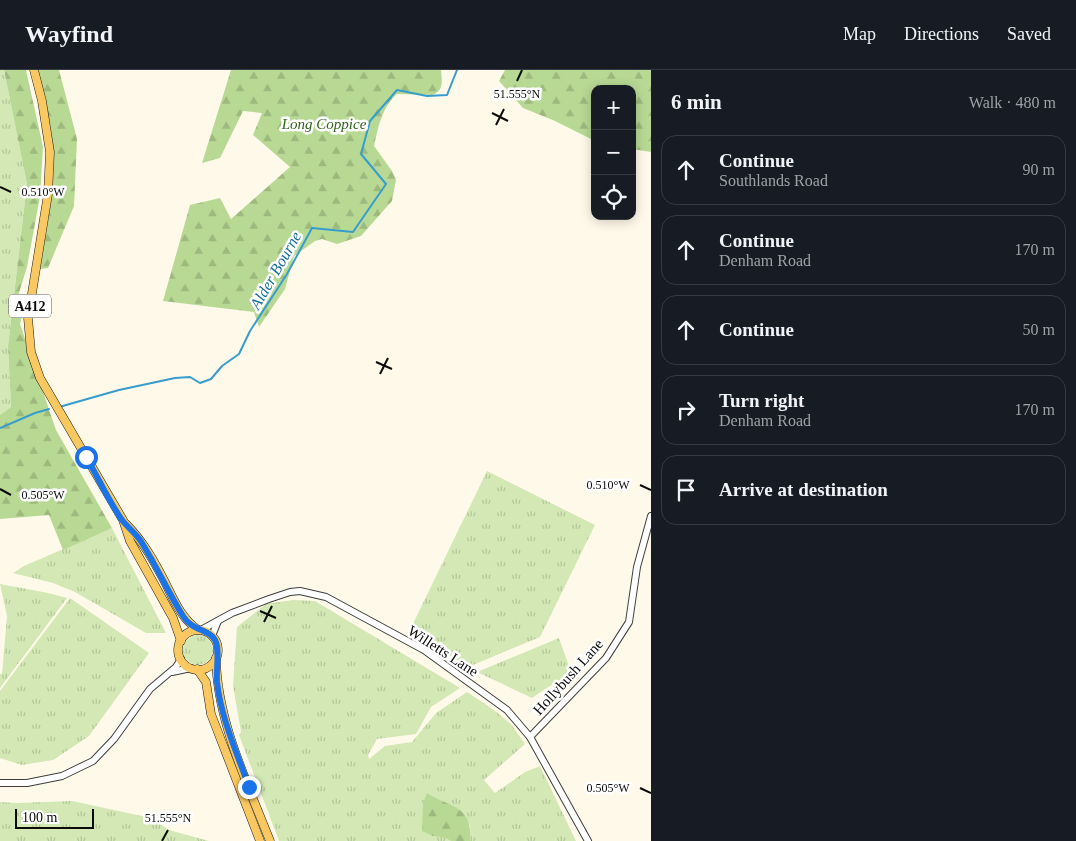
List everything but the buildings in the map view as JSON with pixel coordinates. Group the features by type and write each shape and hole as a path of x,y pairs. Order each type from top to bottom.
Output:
{"main road":[{"name":"A412","path":"34,70 42,101 50,152 48,194 28,318 31,352 40,378 123,520 130,541 172,618 181,641"},
{"name":"A412","path":"123,520 138,536 156,565 184,618 200,630"},
{"path":"260,841 210,714 206,682 181,659 179,652 181,641 188,633 200,630 212,636 218,646 216,658 217,680 223,715 270,841"},
{"path":"194,669 208,667 216,658"}],"street":[{"name":"Hollybush Lane","path":"530,737 606,658 629,622 637,567 651,516"},
{"name":"Willetts Lane","path":"200,630 269,598 290,592 305,592 326,597 424,650 507,710 530,737 588,841"},
{"path":"212,636 218,620"},
{"path":"0,783 27,783 62,776 93,761 114,739 150,689 171,673 181,659"},
{"path":"171,673 194,669"}],"green space":[{"path":"0,70 4,70 27,184 8,346 11,407 0,415"},
{"path":"4,70 26,70 43,147 40,196 27,267 18,296 22,316 20,324 56,430 112,528 63,550 49,515 0,519 0,415 11,407 8,346 27,184"},
{"path":"36,70 59,70 77,139 74,206 48,268 40,269 51,204 53,154 50,121"},
{"name":"Long Coppice","path":"231,70 441,70 442,78 439,91 432,95 397,94 381,118 374,146 392,171 396,180 392,201 361,236 337,244 322,239 315,241 294,256 285,289 259,327 254,312 163,301 190,205 220,198 231,219 290,167 253,135 262,113 243,111 220,158 202,163"},
{"path":"505,70 651,70 651,152 636,150 636,85 591,85 591,139 523,108 499,81"},
{"path":"487,471 595,525 540,637 468,667 409,632"},
{"path":"112,528 166,633 146,633 75,592 53,583 13,573 24,566"},
{"path":"0,584 67,598 0,688 7,616"},
{"path":"70,598 149,653 89,736 53,760 22,765 0,758 0,691"},
{"path":"293,600 315,601 460,688 431,707 416,734 377,739 368,755 369,759 385,746 412,742 436,713 467,692 511,724 525,744 484,780 495,793 525,772 540,766 576,841 471,841 470,826 428,794 433,836 446,837 451,841 279,841 239,735 241,732 233,686 237,627 266,604"},
{"path":"198,635 209,639 213,650 209,661 198,665 187,661 183,650 187,639"},
{"path":"559,638 572,675 548,687 532,698 477,672"},
{"path":"427,793 459,809 464,814 468,820 471,841 451,841 422,831 423,803"},
{"path":"72,801 151,818 169,830 209,841 0,841 0,802"}],"waterway":[{"name":"Alder Bourne","path":"59,407 119,390 175,378 190,377 200,383 211,379 222,366 239,354 250,331 287,274 312,228 353,232 386,184 361,154 370,121 397,90 427,96 447,95 457,70"},
{"name":"Alder Bourne","path":"0,428 49,409"}],"route":[{"path":"86,457 123,520 138,536 156,565 184,618 198,630 207,632 216,641 218,646 216,658 217,680 223,715 249,787"}]}
